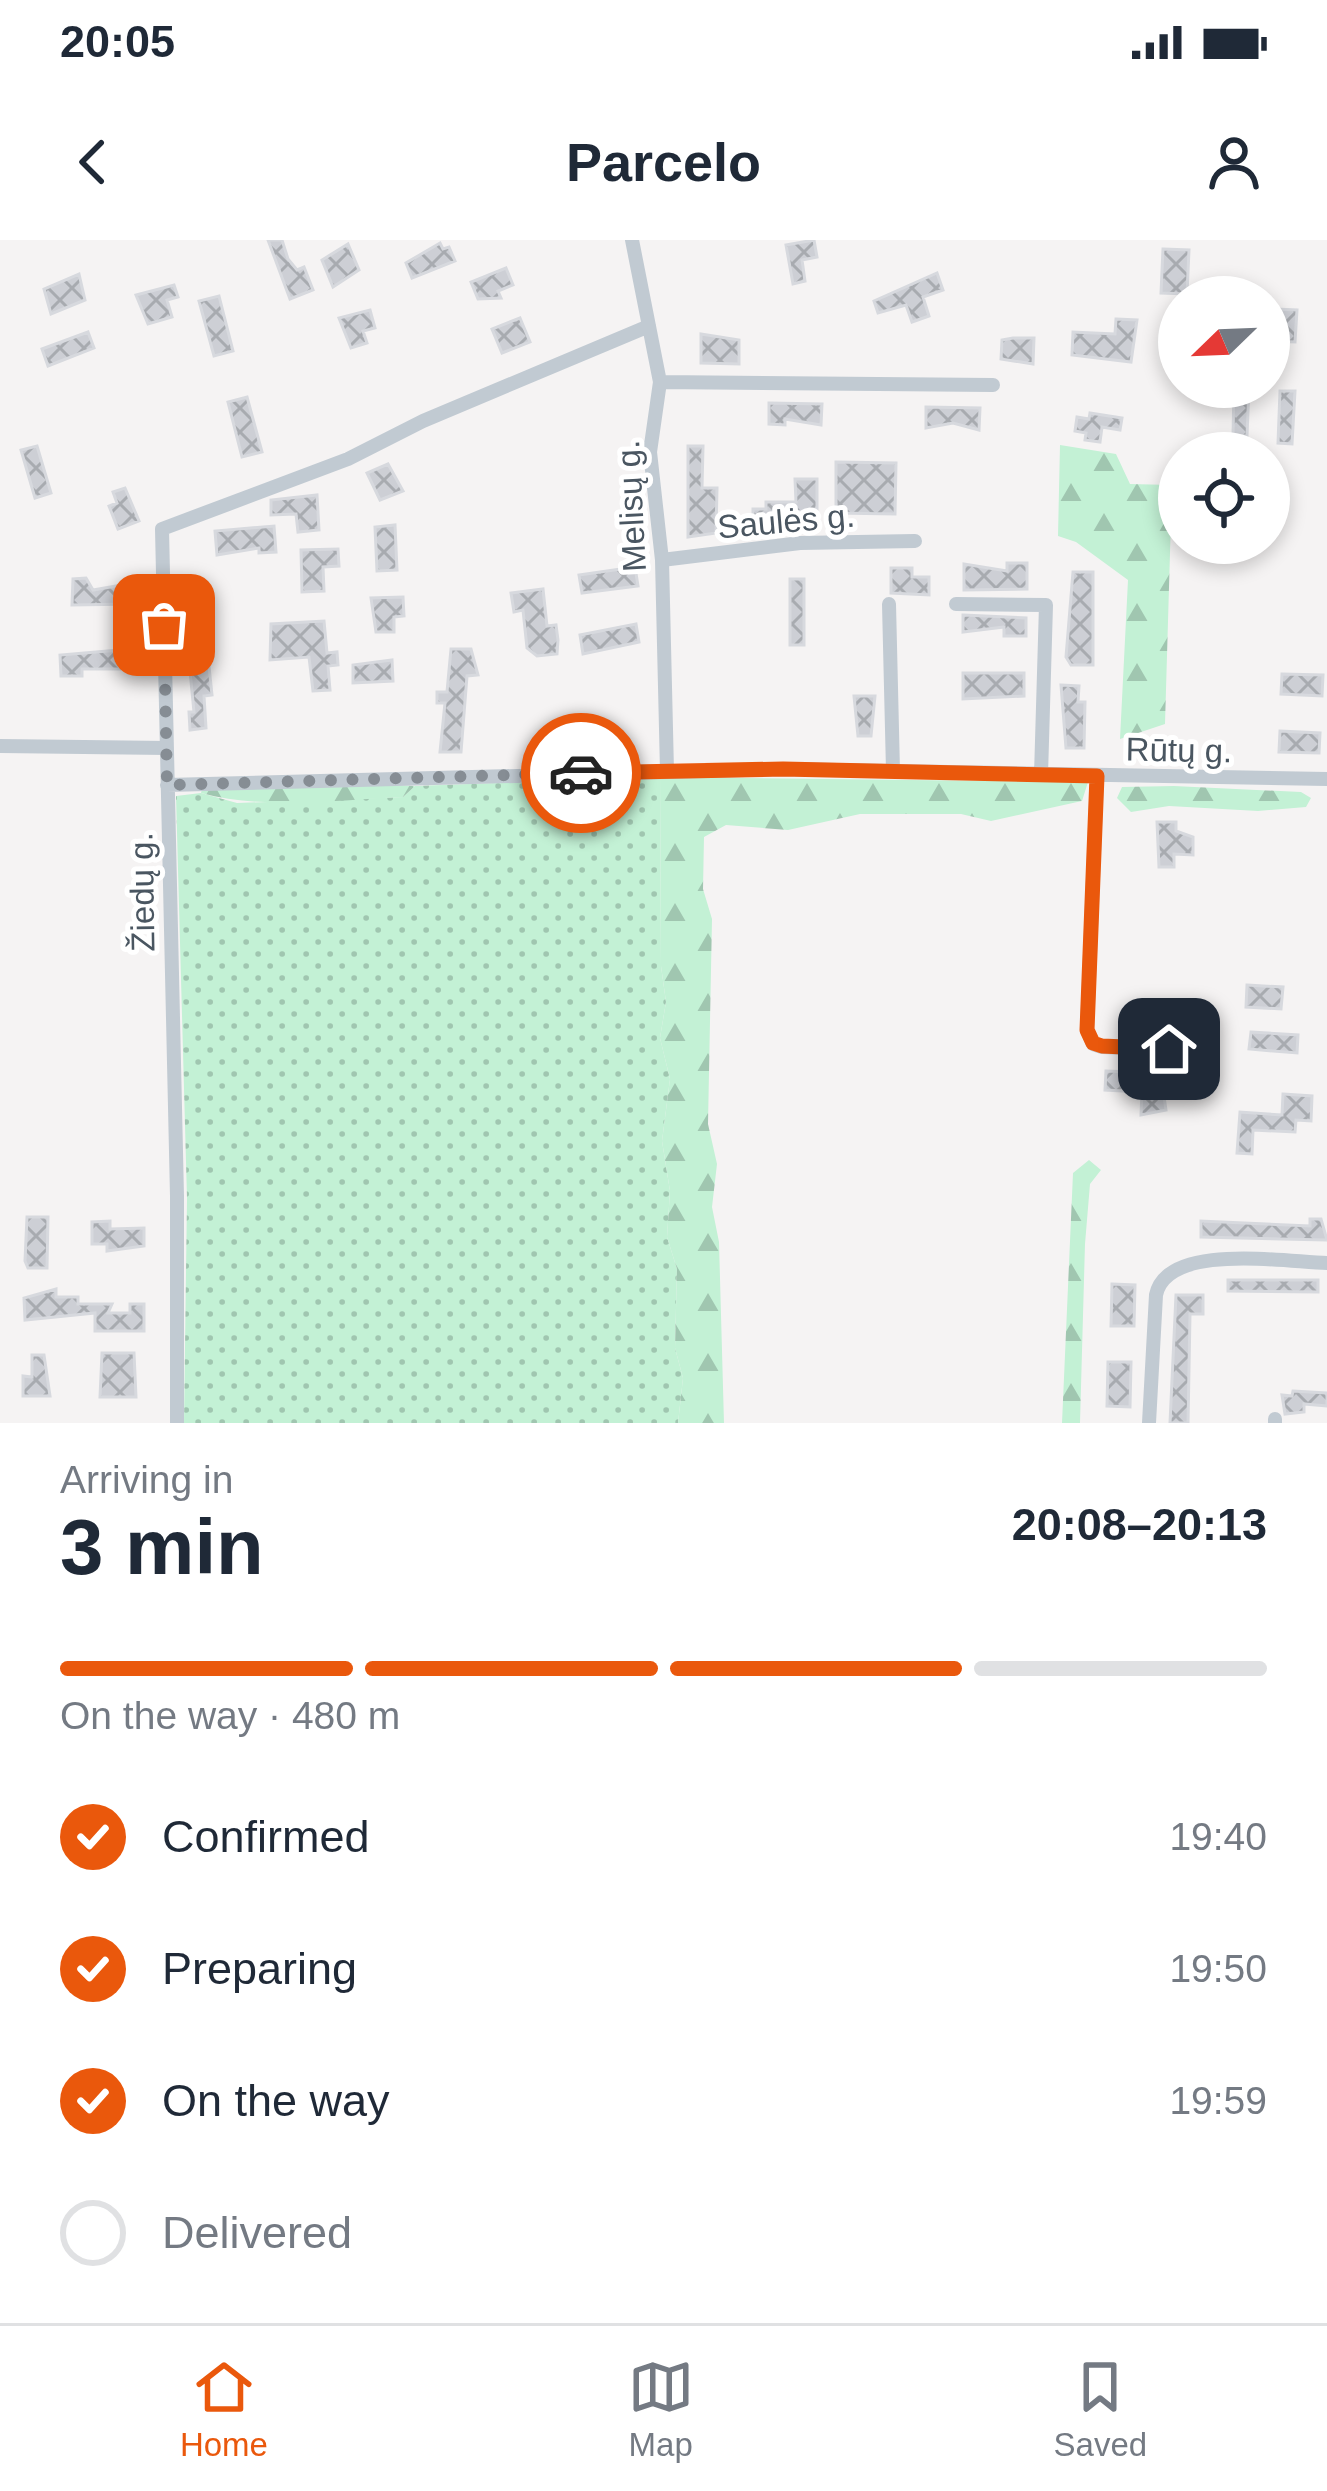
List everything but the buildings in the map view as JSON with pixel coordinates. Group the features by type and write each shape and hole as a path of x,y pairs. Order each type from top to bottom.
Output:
{"street":[{"name":"Melisų g.","path":"632,240 660,382 650,452 662,560 667,771"},
{"name":"Žiedų g.","path":"177,1423 162,529 348,459 423,421 649,326"},
{"path":"660,382 994,385"},
{"name":"Saulės g.","path":"662,560 800,543 915,541"},
{"path":"889,604 893,771"},
{"path":"956,604 1046,605 1041,775"},
{"path":"0,746 166,748"},
{"name":"Rūtų g.","path":"167,785 667,771 1327,779"},
{"path":"1097,776 1087,1030 1093,1043 1102,1046 1169,1049"},
{"path":"1149,1423 1156,1294 1165,1276 1192,1261 1327,1263"}],"green space":[{"path":"1060,445 1116,454 1130,484 1158,485 1158,564 1170,564 1165,724 1120,739 1128,580 1076,542 1058,536"},
{"path":"660,777 661,966 666,1002 660,1038 670,1079 662,1141 670,1191 667,1237 677,1269 675,1348 683,1378 678,1423 184,1423 187,1198 176,796 201,793 237,803 403,797 415,786"},
{"path":"660,777 1088,782 1082,801 991,821 961,814 860,814 788,830 726,825 704,837 703,889 712,919 708,1124 717,1164 712,1207 719,1242 724,1423 678,1423 683,1378 675,1348 677,1269 667,1237 670,1191 662,1141 670,1079 660,1038 666,1002 661,966"},
{"path":"203,786 415,786 403,797 301,802 201,793"},
{"path":"1122,787 1301,792 1311,798 1306,807 1258,811 1169,806 1131,812 1117,798"},
{"path":"1089,1160 1101,1170 1090,1184 1085,1244 1080,1423 1062,1423 1073,1173"}],"way so far":[{"path":"164,625 167,785 581,773"}],"route":[{"path":"581,773 783,769 1097,776 1087,1030 1093,1043 1102,1046 1169,1049"}]}
